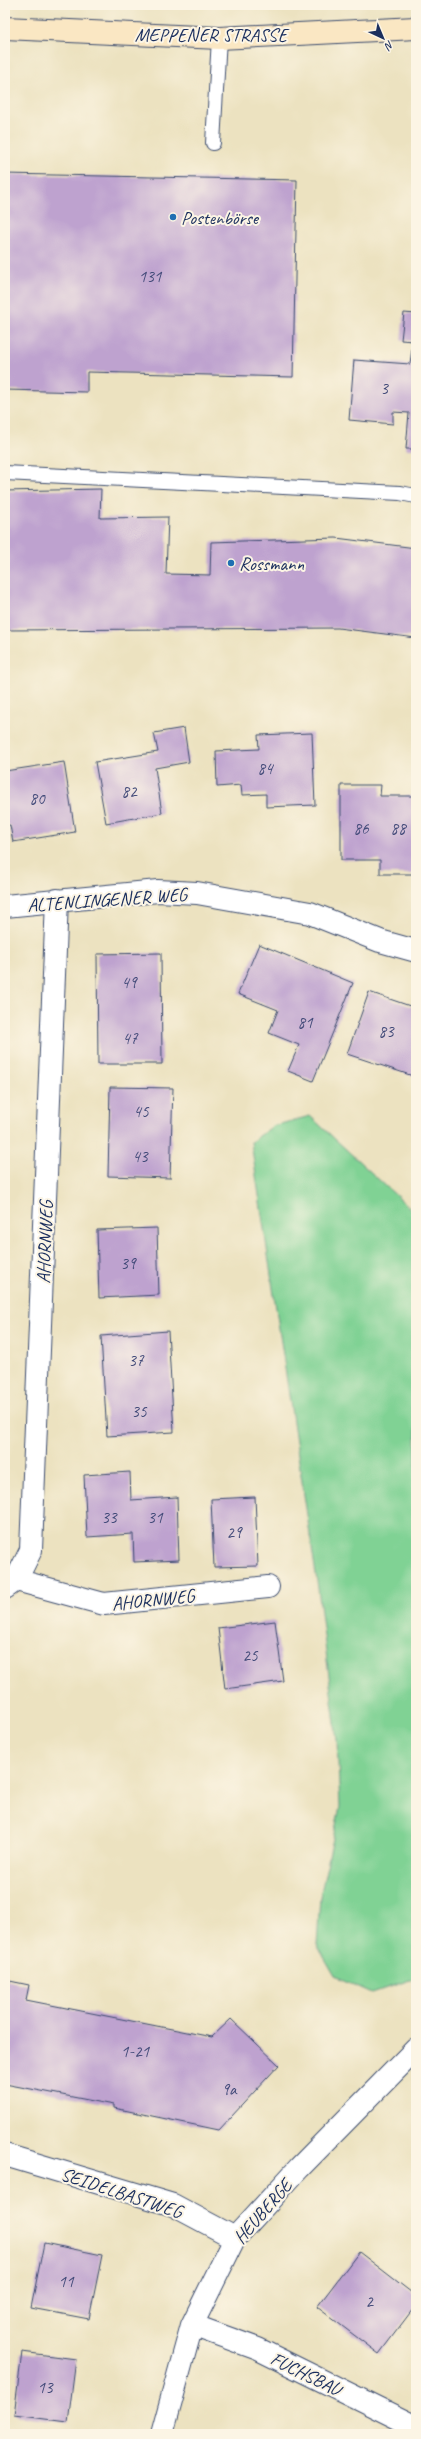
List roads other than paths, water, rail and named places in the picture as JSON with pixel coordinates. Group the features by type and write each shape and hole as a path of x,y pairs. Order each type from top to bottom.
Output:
{"main road":[{"name":"MEPPENER STRASSE","path":"5,28 219,38 416,28"}],"street":[{"name":"ALTENLINGENER WEG","path":"5,906 158,891 197,893 310,913 380,941 416,951"},
{"name":"AHORNWEG","path":"57,900 31,1550 10,1584 104,1604 268,1587"},
{"name":"HEUBERGE","path":"162,2434 192,2325 235,2238 299,2168 416,2050"},
{"name":"SEIDELBASTWEG","path":"5,2156 173,2205 235,2238"},
{"name":"FUCHSBAU","path":"192,2325 258,2350 416,2427"}],"lane":[{"path":"213,143 219,38"},
{"path":"5,473 400,493 416,496"}],"place":[{"name":"Postenbörse","path":"173,217"},
{"name":"Rossmann","path":"231,563"}]}
